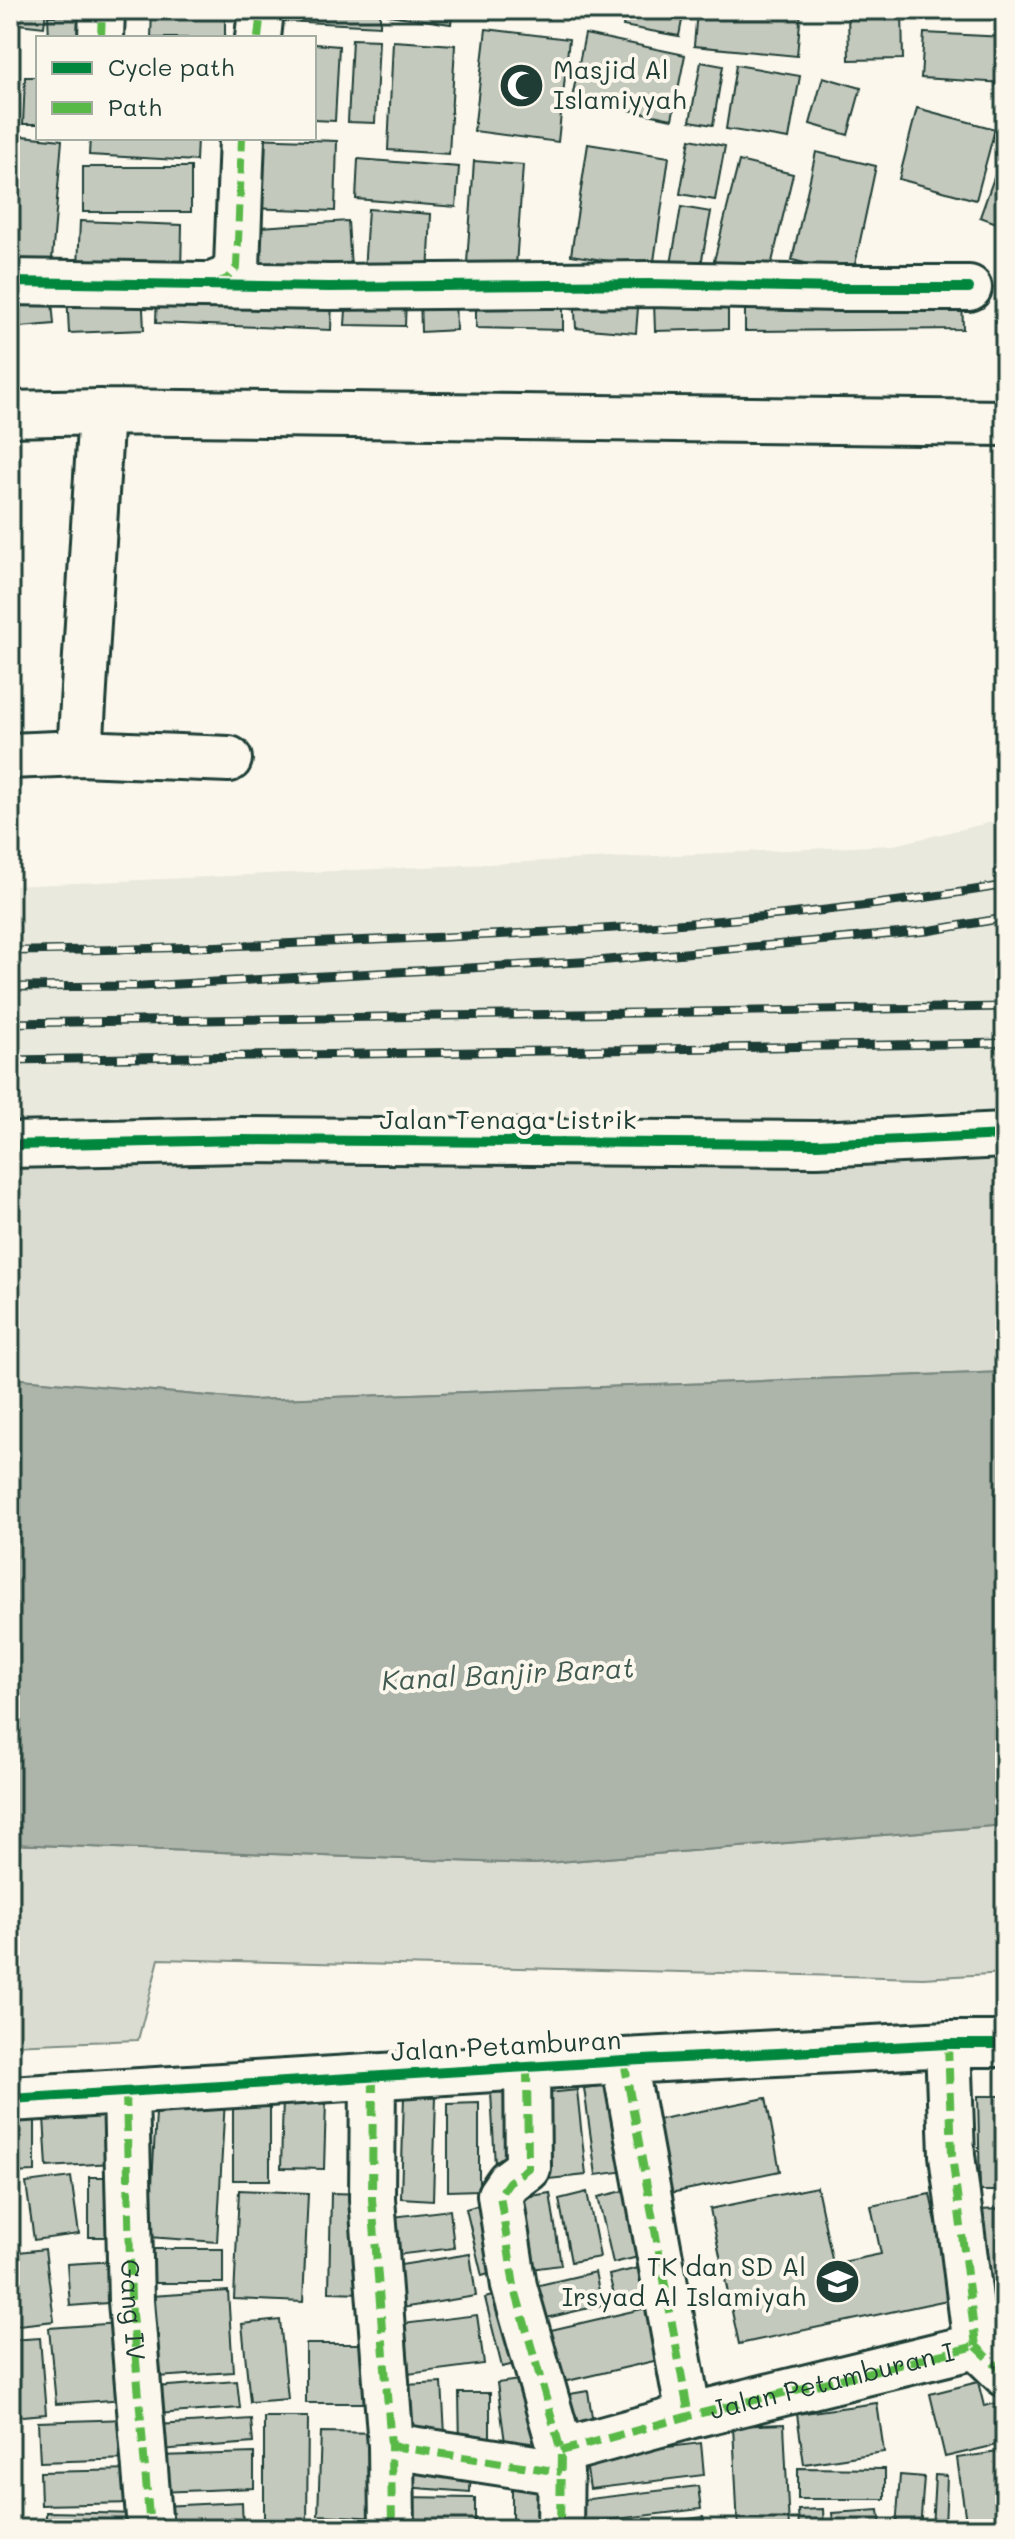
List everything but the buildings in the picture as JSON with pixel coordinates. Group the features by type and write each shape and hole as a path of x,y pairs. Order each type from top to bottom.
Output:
{"street":[{"path":"101,36 102,10"},
{"path":"258,36 261,10"},
{"path":"214,284 227,279 237,267 242,140"},
{"path":"10,282 329,287 649,284 969,288"},
{"path":"80,753 101,412"},
{"path":"10,414 101,412 1005,423"},
{"path":"10,756 80,753 229,759"},
{"name":"Jalan Tenaga Listrik","path":"10,1145 242,1140 817,1144 1005,1135"},
{"name":"Jalan Petamburan","path":"10,2099 624,2061 948,2044 1005,2044"},
{"name":"Jalan Petamburan I","path":"561,2462 689,2416 991,2360 952,2155 948,2044"},
{"path":"624,2061 689,2416"},
{"path":"527,2067 528,2168 509,2182 500,2195 514,2286 561,2462 560,2529"},
{"path":"373,2076 372,2199 391,2446 392,2529"},
{"name":"Gang IV","path":"126,2092 131,2301 150,2529"},
{"path":"391,2446 561,2462"}],"shaded area":[{"path":"1005,819 1005,1131 10,1145 10,886 894,845"},
{"path":"1005,1131 1005,1372 252,1400 10,1378 10,1145"},
{"path":"1005,1825 1005,1973 923,1978 159,1959 138,2040 10,2045 10,1844 534,1864"}],"water":[{"name":"Kanal Banjir Barat","path":"1005,1372 1005,1825 534,1864 10,1844 10,1378 252,1400"}],"railway":[{"path":"10,951 267,944 641,926 860,906 1005,885"},
{"path":"10,987 142,986 597,961 927,931 1005,918"},
{"path":"10,1023 1005,1007"},
{"path":"10,1060 1005,1043"}],"marked path":[{"path":"101,36 102,10"},
{"path":"258,36 261,10"},
{"path":"216,283 227,279 237,267 242,140"},
{"path":"948,2044 952,2155 976,2346"},
{"path":"624,2061 689,2416"},
{"path":"527,2067 528,2168 509,2182 500,2195 514,2286 561,2451 560,2529"},
{"path":"373,2076 372,2199 391,2446 392,2529"},
{"path":"126,2092 131,2301 150,2529"},
{"path":"976,2346 1005,2374"},
{"path":"561,2451 689,2416 976,2346"},
{"path":"391,2446 561,2472"}],"cycle path":[{"path":"10,282 329,287 649,284 969,288"},
{"path":"10,1145 242,1140 817,1144 1005,1135"},
{"path":"10,2099 624,2061 948,2044 1005,2044"}],"place":[{"name":"Masjid Al Islamiyyah","path":"522,85"},
{"name":"TK dan SD Al Irsyad Al Islamiyah","path":"837,2282"}]}
